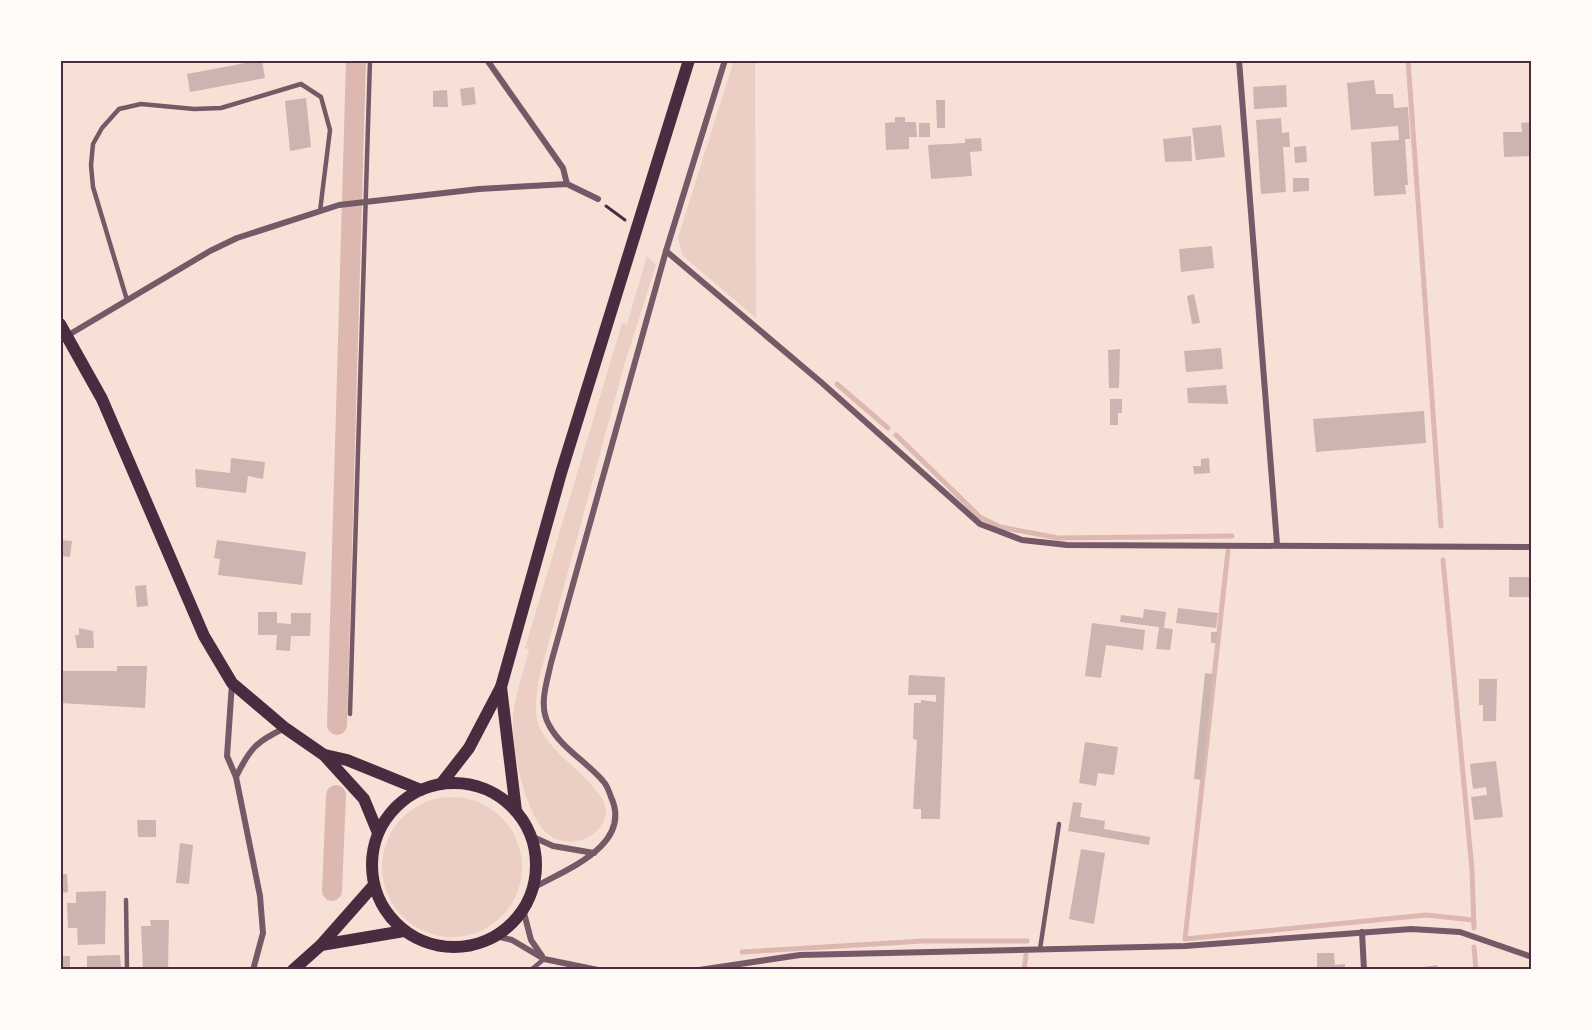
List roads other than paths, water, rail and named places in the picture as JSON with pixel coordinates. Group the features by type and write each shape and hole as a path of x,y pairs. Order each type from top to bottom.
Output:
{"main road":[{"path":"441,784 469,748 501,687 561,473 689,60"},
{"path":"62,333 102,399 204,636 232,683 285,728 324,755 363,799 378,833"},
{"path":"501,687 516,811"},
{"path":"324,755 347,760 421,790"},
{"path":"462,783 482,788 500,797 516,811 531,836 536,859 534,886 523,909 511,924 496,936 474,945 449,947 425,942 404,931 385,911 374,885 371,859 378,833 395,807 421,790 441,784 462,783"},
{"path":"293,970 321,945 374,885"},
{"path":"321,945 404,931"}],"street":[{"path":"487,60 563,168 567,184"},
{"path":"534,886 594,853 607,841 615,826 616,807 605,782 561,741 548,724 543,703 551,663 666,251 725,60"},
{"path":"1239,60 1277,544"},
{"path":"62,333 127,300 210,251 237,238 339,205 478,189 567,184 598,199"},
{"path":"666,251 822,383 980,524 1022,540 1067,545 1277,544 1532,547"},
{"path":"232,683 227,756 236,777 260,896 263,933 253,970"},
{"path":"236,777 251,748 261,739 285,728"},
{"path":"531,836 553,846 594,853"},
{"path":"523,909 531,940 544,959"},
{"path":"699,970 800,955 1185,946 1411,929 1460,932 1532,957"},
{"path":"1362,932 1364,970"},
{"path":"496,936 512,940 544,959 598,970"}],"lane":[{"path":"350,714 370,60"},
{"path":"127,300 93,187 91,165 93,144 102,128 119,109 141,104 194,109 221,108 301,84 321,96 330,130 320,211"},
{"path":"1040,950 1059,824"},
{"path":"126,900 127,970"},
{"path":"531,970 544,959"}],"waterway":[{"path":"337,725 356,60"},
{"path":"1408,60 1441,526"},
{"path":"837,384 888,428"},
{"path":"896,435 980,517 1000,527 1058,538 1232,536"},
{"path":"1228,551 1185,939 1426,915 1473,920"},
{"path":"1443,560 1472,870 1474,928"},
{"path":"332,891 336,795"},
{"path":"742,952 923,941 1027,941"},
{"path":"1474,947 1476,970"},
{"path":"1024,970 1026,955"}]}
